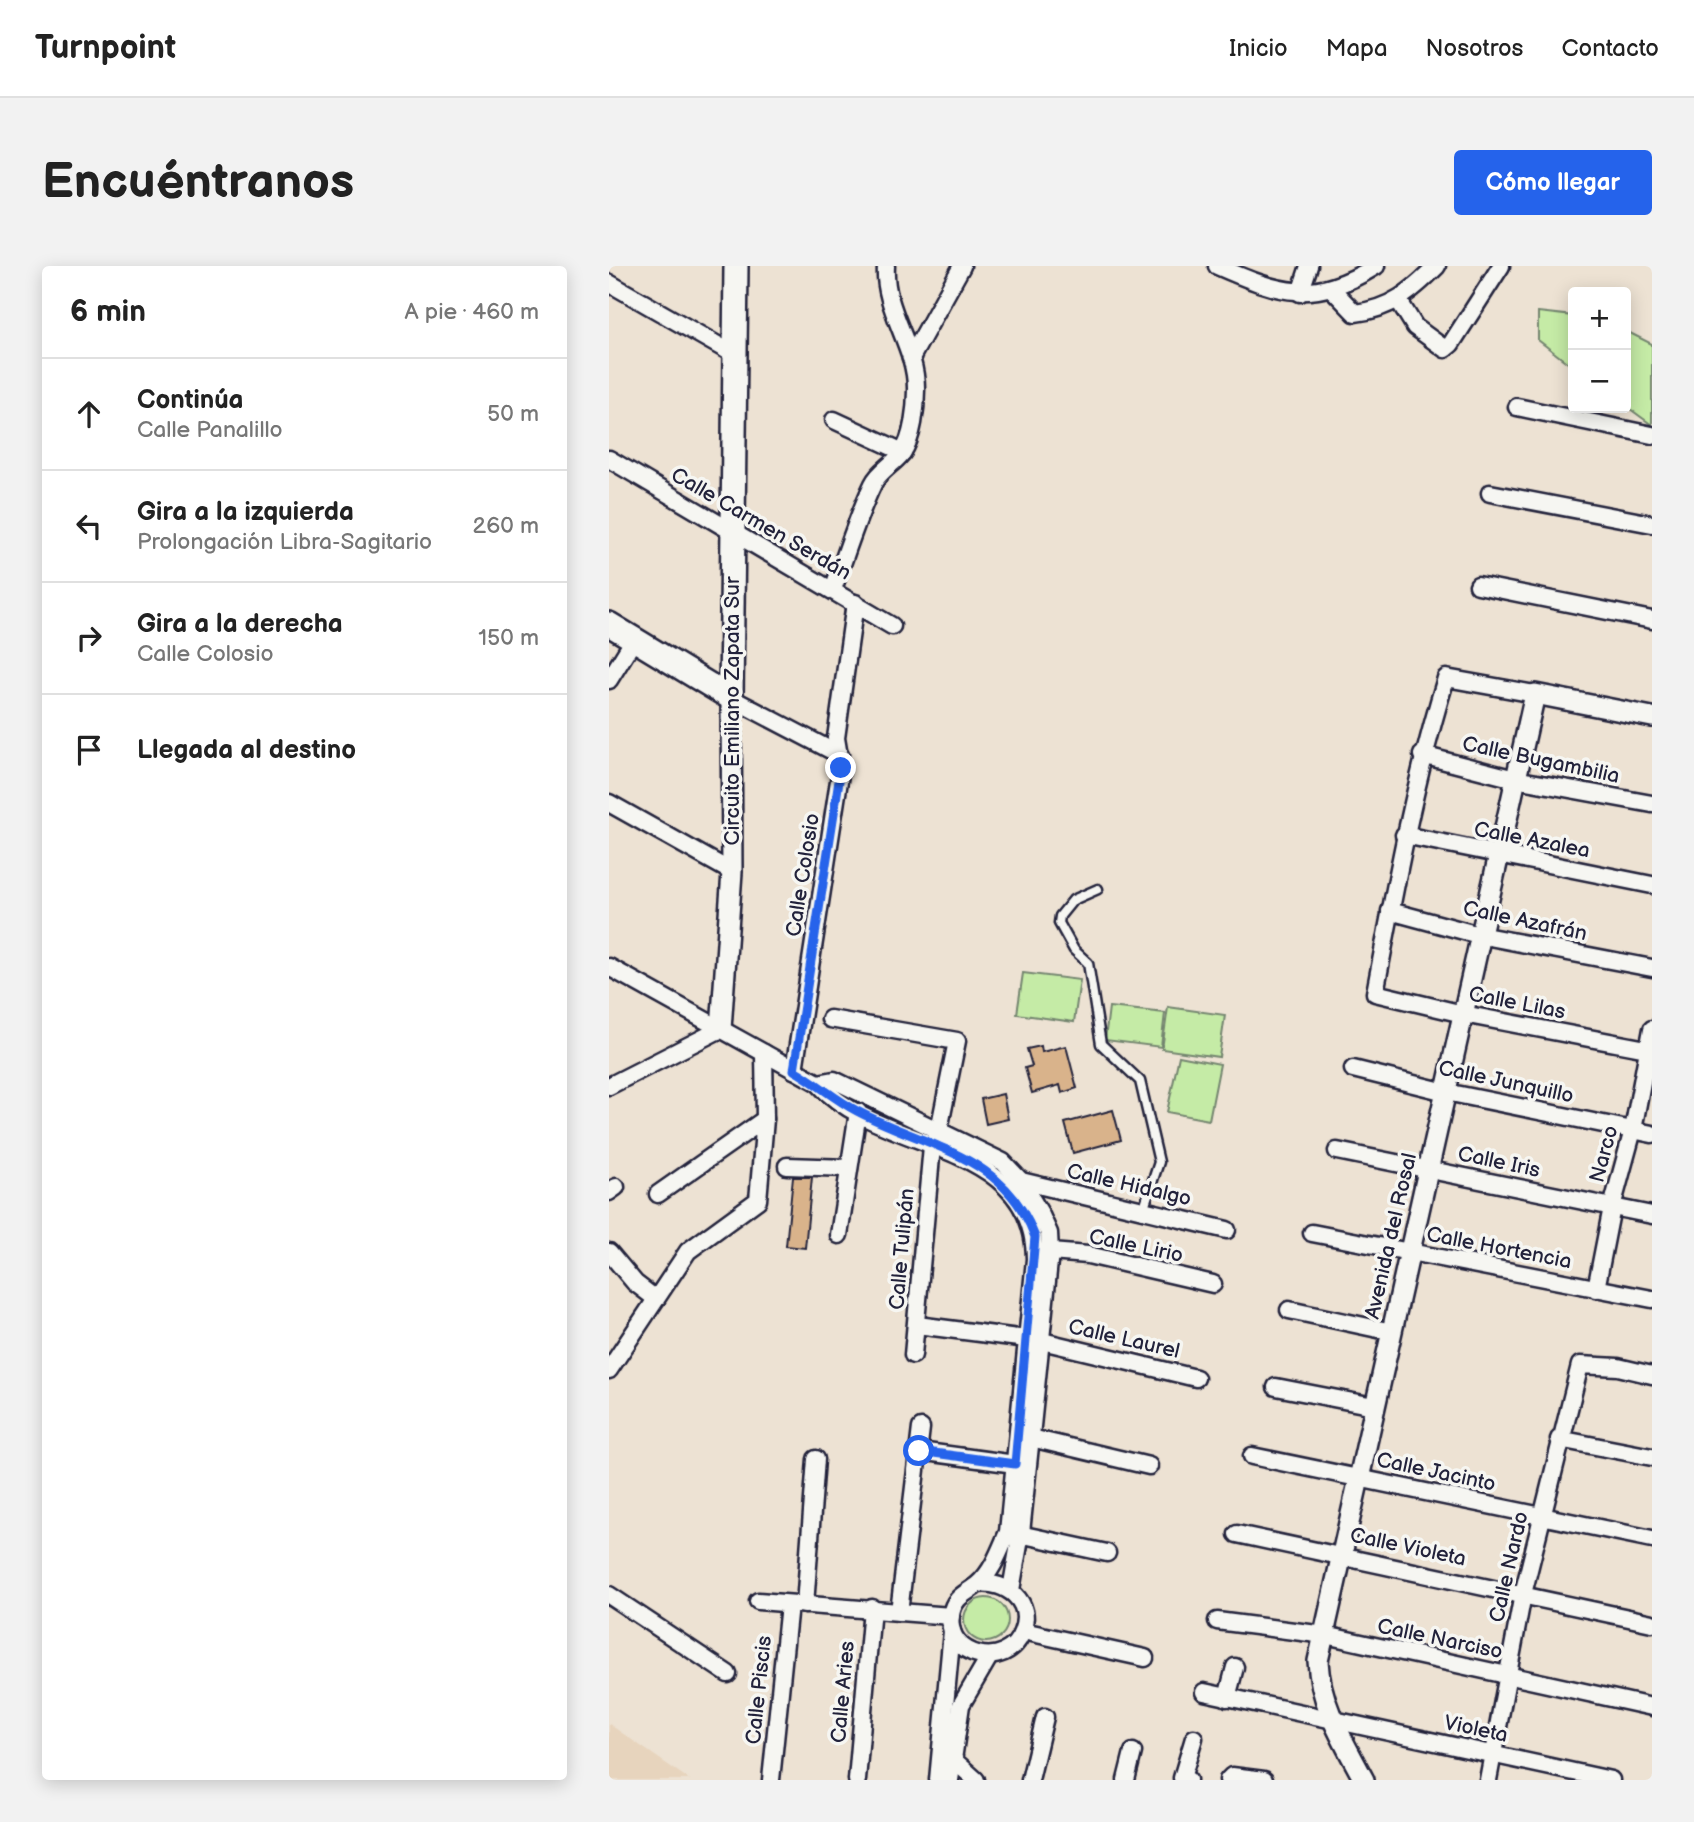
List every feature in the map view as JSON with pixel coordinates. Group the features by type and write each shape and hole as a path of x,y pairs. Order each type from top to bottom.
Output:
{"main road":[{"name":"Circuito Emiliano Zapata Sur","path":"731,698 736,266"},
{"path":"609,624 731,698"}],"street":[{"path":"834,590 874,480 904,452 913,420 916,388 911,358 892,308 885,278 886,266"},
{"path":"911,358 962,266"},
{"path":"1217,266 1266,287 1300,293 1331,288 1376,266"},
{"path":"1300,293 1309,266"},
{"path":"1331,288 1355,313 1374,311 1399,301 1437,266"},
{"path":"1399,301 1415,327 1445,349 1451,344 1501,266"},
{"path":"609,283 735,355"},
{"path":"1517,407 1652,435"},
{"path":"834,420 904,452"},
{"name":"Calle Carmen Serdán","path":"609,459 892,626"},
{"path":"1490,493 1652,524"},
{"path":"1478,585 1652,620"},
{"name":"Calle Colosio","path":"794,1070 841,768 836,738 855,603"},
{"path":"609,680 635,638"},
{"path":"1391,911 1422,755 1445,678 1652,717"},
{"name":"Avenida del Rosal","path":"1364,1780 1332,1720 1319,1684 1318,1661 1535,694"},
{"path":"731,698 840,755"},
{"name":"Circuito Emiliano Zapata Sur","path":"721,1029 732,872 731,698"},
{"name":"Calle Bugambilia","path":"1422,755 1515,779 1652,804"},
{"path":"609,803 732,872"},
{"name":"Calle Azalea","path":"1404,835 1652,885"},
{"name":"Calle Azafrán","path":"1391,911 1479,935 1652,968"},
{"name":"Calle Lilas","path":"1391,911 1375,993 1463,1014 1650,1049"},
{"path":"609,967 818,1083 828,1095 858,1112 1003,1162 1021,1181 1049,1233 1050,1252 1015,1464 1011,1590 1023,1609 1023,1631 1010,1649 989,1657 973,1654 959,1644 951,1624"},
{"name":"Calle Tulipán","path":"830,1019 957,1041 936,1138 913,1355"},
{"path":"609,1086 721,1029"},
{"name":"Narco","path":"1596,1289 1612,1207 1633,1130 1652,1029"},
{"path":"609,1370 688,1251 758,1200 765,1119 764,1053"},
{"name":"Calle Junquillo","path":"1353,1069 1446,1092 1652,1134"},
{"path":"818,1083 834,1080 936,1138 993,1175 1007,1187 1029,1220 1035,1237 1031,1438 1014,1533 978,1584"},
{"path":"839,1235 858,1112"},
{"path":"658,1194 765,1119"},
{"name":"Calle Iris","path":"1337,1151 1652,1215"},
{"path":"787,1166 849,1168"},
{"name":"Calle Hidalgo","path":"1021,1181 1227,1230"},
{"name":"Calle Hortencia","path":"1312,1233 1596,1289"},
{"path":"609,1252 635,1283 656,1299"},
{"name":"Calle Lirio","path":"1050,1252 1087,1255 1213,1284"},
{"path":"1596,1289 1652,1299"},
{"path":"1289,1310 1392,1332"},
{"name":"Calle Laurel","path":"917,1325 1034,1340 1196,1378"},
{"name":"Calle Nardo","path":"1487,1780 1523,1594 1559,1439 1580,1365 1618,1367 1652,1376"},
{"path":"1276,1387 1374,1406"},
{"path":"899,1612 921,1428"},
{"path":"1031,1438 1149,1466"},
{"path":"1559,1439 1652,1457"},
{"path":"919,1451 1015,1464"},
{"name":"Calle Jacinto","path":"1252,1456 1652,1539"},
{"path":"797,1604 817,1459"},
{"path":"1014,1533 1107,1553"},
{"name":"Calle Violeta","path":"1237,1534 1343,1554 1652,1623"},
{"path":"950,1780 947,1754 951,1624 955,1602 965,1591 978,1584 989,1582 1011,1590"},
{"path":"609,1595 728,1674"},
{"path":"758,1601 872,1608 951,1624"},
{"name":"Calle Piscis","path":"771,1780 797,1604"},
{"name":"Calle Aries","path":"857,1780 872,1608"},
{"name":"Calle Narciso","path":"1217,1621 1325,1636 1652,1707"},
{"path":"1023,1631 1145,1658"},
{"path":"938,1780 961,1705 989,1657"},
{"path":"1227,1698 1235,1667"},
{"name":"Violeta","path":"1204,1692 1611,1780"},
{"path":"1030,1780 1045,1717"},
{"path":"1188,1780 1182,1778 1194,1738"},
{"path":"1126,1780 1133,1752"},
{"path":"947,1754 976,1780"},
{"path":"1230,1778 1263,1780"}],"lane":[{"path":"1098,889 1073,900 1060,916 1059,923 1074,950 1088,963 1101,1044 1140,1081 1160,1162 1143,1210"}],"shaded area":[{"path":"609,1724 690,1780 609,1780"}],"green space":[{"path":"1538,312 1568,315 1568,363 1538,340"},
{"path":"1631,334 1652,344 1652,425 1631,410"},
{"path":"1023,973 1080,980 1074,1022 1017,1014"},
{"path":"1109,1007 1165,1013 1161,1047 1105,1040"},
{"path":"1168,1007 1225,1015 1219,1057 1162,1049"},
{"path":"1179,1056 1220,1064 1209,1120 1167,1112"},
{"path":"986,1598 1002,1604 1008,1620 1002,1636 986,1642 970,1636 964,1620 970,1604"}],"building":[{"path":"1041,1046 1042,1052 1066,1046 1077,1088 1062,1093 1060,1085 1032,1093 1025,1068 1032,1066 1027,1049"},
{"path":"1003,1094 1008,1119 986,1124 981,1099"},
{"path":"1113,1110 1121,1140 1073,1153 1065,1123"},
{"path":"793,1177 812,1177 805,1248 786,1246"}],"route":[{"path":"841,768 794,1070 818,1083 828,1095 858,1112 973,1162 993,1175 1019,1203 1035,1237 1015,1464 919,1451"}]}
